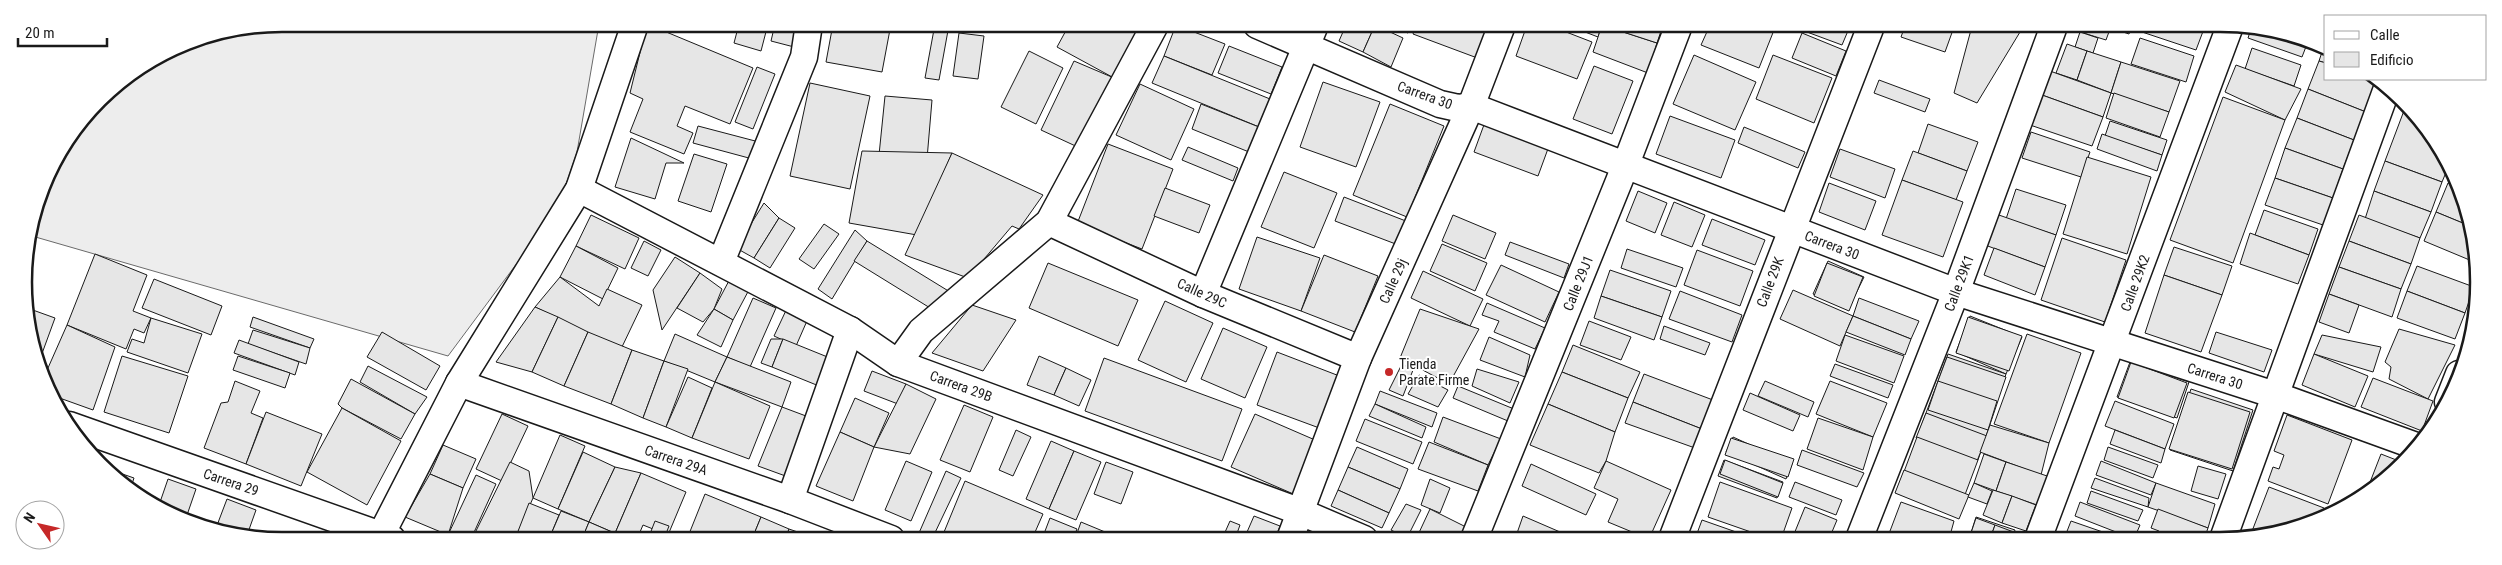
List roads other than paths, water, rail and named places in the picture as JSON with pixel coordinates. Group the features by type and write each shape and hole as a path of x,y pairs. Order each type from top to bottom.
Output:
{"street":[{"path":"388,532 459,384 580,188 631,32"},
{"path":"721,262 804,57 808,32"},
{"path":"898,363 921,331 1049,222 1152,32"},
{"name":"Carrera 30","path":"1291,32 1311,36 1440,104 1458,108 1470,106 1626,164 1956,292 2275,396 2410,444"},
{"name":"Calle 29j","path":"1293,532 1358,358 1470,106 1499,32"},
{"name":"Calle 29J1","path":"1477,532 1626,164 1676,32"},
{"name":"Calle 29K","path":"1675,532 1868,32"},
{"name":"Calle 29K1","path":"1862,532 1956,292 2052,32"},
{"name":"Calle 29K2","path":"2041,532 2228,32"},
{"path":"1203,294 1311,36"},
{"path":"2226,532 2384,95"},
{"name":"Carrera 29B","path":"580,188 850,330 898,363 1301,512 1348,532"},
{"name":"Calle 29C","path":"1049,222 1203,294 1358,358"},
{"path":"790,500 850,330"},
{"name":"Carrera 29A","path":"459,384 790,500 873,532"},
{"name":"Carrera 29","path":"80,429 372,532"}],"place":[{"name":"Tienda Parate Firme","path":"1389,372"}]}
